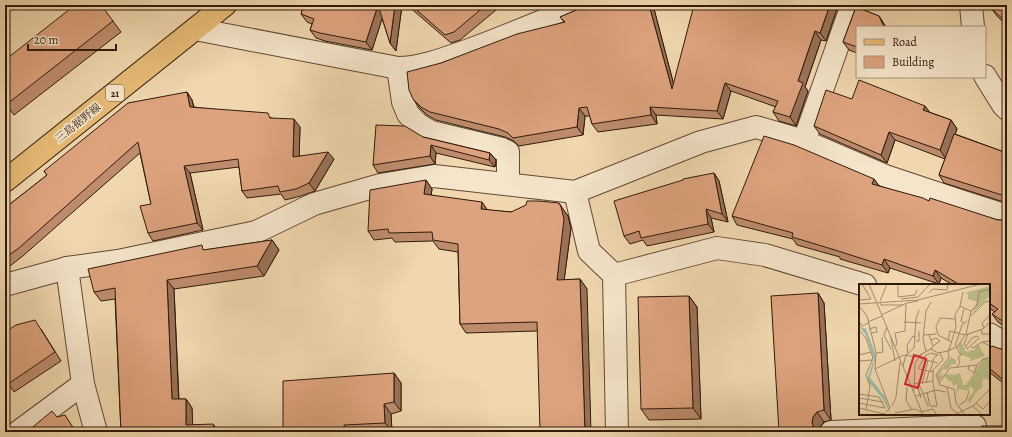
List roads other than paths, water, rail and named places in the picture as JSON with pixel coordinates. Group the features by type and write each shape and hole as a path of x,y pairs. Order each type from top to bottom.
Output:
{"main road":[{"name":"三島裾野線","path":"5,181 225,5"}],"street":[{"path":"195,29 398,68 408,68 457,54 494,41 582,5"},
{"path":"804,141 852,5"},
{"path":"972,5 973,26"},
{"path":"398,68 403,102 408,114 419,125 431,132 502,149 508,152 508,184"},
{"path":"986,78 1007,109"},
{"path":"5,285 67,268 118,261 256,232 314,204 380,185 434,176 575,192 701,142 756,126 804,141 888,177 1007,216"},
{"path":"575,192 589,251 614,275 618,432"},
{"path":"614,275 717,248 765,255 861,284"},
{"path":"67,268 83,384 96,432"},
{"path":"990,335 1007,345"},
{"path":"18,432 83,384"},
{"path":"831,432 975,426 976,432"}]}
